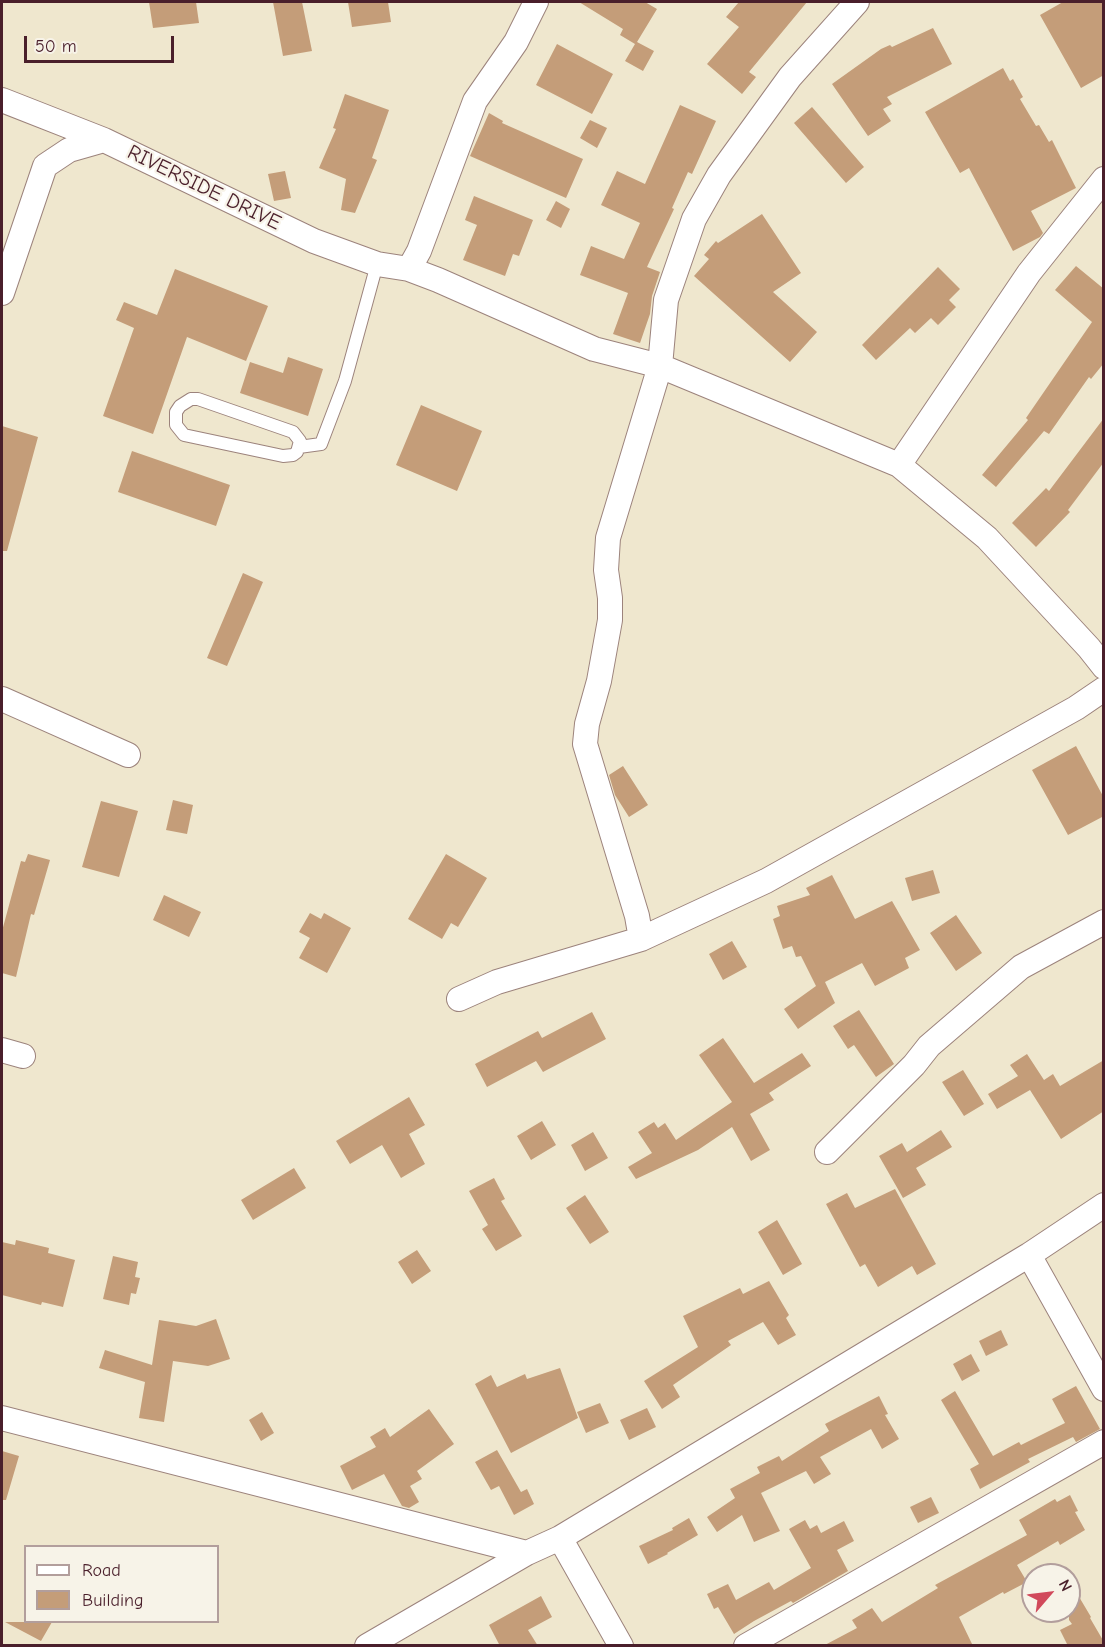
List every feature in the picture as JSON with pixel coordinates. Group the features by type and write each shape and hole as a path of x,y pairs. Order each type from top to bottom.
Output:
{"street":[{"path":"409,270 475,101 516,42 536,2"},
{"path":"641,939 637,916 585,744 587,724 599,681 610,620 606,570 608,538 660,366 666,300 694,219 719,175 790,77 857,2"},
{"name":"RIVERSIDE DRIVE","path":"2,100 104,140 305,237 377,264 409,270 438,280 594,349 660,366 899,465 987,537 1104,667"},
{"path":"2,293 45,166 69,150 104,140"},
{"path":"899,465 1029,273 1104,179"},
{"path":"459,999 496,982 641,939 766,881 1076,708 1104,689"},
{"path":"2,699 128,755"},
{"path":"827,1152 914,1065 928,1046 1021,967 1104,922"},
{"path":"367,1646 527,1554 560,1538 1029,1255 1104,1205"},
{"path":"1029,1255 1104,1389"},
{"path":"2,1418 527,1554"},
{"path":"746,1646 1104,1442"},
{"path":"560,1538 621,1646"}],"lane":[{"path":"299,447 300,441 292,432 198,399 185,402 177,412 176,424 184,435 283,456 293,455 299,447 321,444 345,381 377,264"}],"building":[{"path":"149,2 196,2 199,23 153,28"},
{"path":"273,2 302,2 312,51 283,56"},
{"path":"348,2 388,2 391,22 352,27"},
{"path":"579,2 645,2 657,9 637,42 654,51 643,71 625,61 635,44 620,35 623,29"},
{"path":"739,2 807,2 749,72 756,77 742,94 707,64 739,27 726,17"},
{"path":"1063,2 1104,2 1104,75 1081,88 1040,15"},
{"path":"933,28 952,64 887,97 892,104 883,109 891,121 868,136 832,84 881,49 890,45 892,47"},
{"path":"557,44 613,74 592,114 536,85"},
{"path":"1003,68 1010,81 1013,79 1023,97 1020,99 1036,126 1039,125 1049,142 1052,140 1076,188 1031,211 1043,233 1040,237 1013,251 969,168 960,173 925,112"},
{"path":"345,94 389,110 372,158 377,160 355,213 341,210 346,179 319,168 336,129 333,128"},
{"path":"680,105 716,121 692,174 688,172 672,208 674,209 647,267 660,272 640,343 613,334 628,293 580,275 591,246 624,259 640,223 601,205 617,171 645,184"},
{"path":"812,107 864,167 846,183 794,123"},
{"path":"489,113 503,121 502,123 583,159 566,198 470,156"},
{"path":"590,120 607,128 597,148 580,138"},
{"path":"285,171 291,198 274,201 268,174"},
{"path":"474,196 533,220 519,256 513,254 505,276 463,260 477,225 465,220"},
{"path":"556,201 570,209 561,228 546,220"},
{"path":"762,214 801,273 773,292 817,332 790,362 694,276 709,259 704,255 716,241 718,243"},
{"path":"1076,266 1104,289 1104,363 1091,379 1089,377 1049,434 1044,431 996,487 982,475 1028,420 1026,418 1092,322 1055,290"},
{"path":"938,267 960,289 949,300 956,307 938,325 931,318 915,333 910,328 876,360 862,345"},
{"path":"175,269 268,306 246,361 187,337 153,434 103,416 134,328 116,320 124,302 157,315"},
{"path":"288,357 323,369 308,416 240,393 250,362 283,373"},
{"path":"421,405 482,431 457,491 396,465"},
{"path":"1104,418 1104,462 1068,510 1070,512 1036,547 1012,523 1046,488 1049,491"},
{"path":"2,426 38,437 7,551 2,551"},
{"path":"132,451 230,485 216,526 118,492"},
{"path":"243,573 263,582 227,666 207,658"},
{"path":"1076,746 1104,798 1104,816 1068,835 1032,770"},
{"path":"623,766 648,805 629,817 615,795 609,775"},
{"path":"173,800 193,805 187,834 166,830"},
{"path":"101,801 138,811 119,877 82,867"},
{"path":"28,854 50,860 34,915 31,914 16,977 2,973 2,931 21,861 25,862"},
{"path":"446,854 487,878 458,927 451,923 442,939 408,919"},
{"path":"933,870 940,893 912,901 905,878"},
{"path":"832,875 855,919 892,901 920,950 905,958 909,968 875,986 862,963 825,982 835,1003 798,1029 784,1009 816,986 801,956 796,957 792,946 783,949 773,919 780,916 777,906 810,895 806,888"},
{"path":"164,895 201,912 189,937 153,920"},
{"path":"310,913 321,919 324,913 351,928 327,973 299,958 310,938 299,932"},
{"path":"956,915 982,953 956,971 930,933"},
{"path":"732,941 747,967 723,980 709,954"},
{"path":"859,1010 894,1064 876,1077 854,1045 848,1049 833,1026"},
{"path":"592,1012 606,1039 543,1072 536,1061 487,1087 475,1064 538,1031 542,1038"},
{"path":"723,1038 754,1083 802,1053 811,1066 769,1093 774,1100 750,1114 770,1150 751,1161 732,1127 698,1150 636,1179 628,1167 652,1153 638,1132 654,1122 658,1128 665,1123 676,1140 732,1102 699,1055"},
{"path":"1027,1054 1044,1080 1053,1074 1060,1086 1104,1060 1104,1111 1061,1139 1030,1090 997,1109 988,1094 1018,1076 1010,1065"},
{"path":"963,1070 984,1104 964,1116 942,1082"},
{"path":"409,1097 425,1125 409,1134 425,1164 401,1178 382,1145 350,1164 336,1141"},
{"path":"542,1121 556,1145 531,1160 517,1136"},
{"path":"941,1130 952,1147 916,1168 926,1185 903,1198 879,1156 902,1143 907,1152"},
{"path":"593,1132 608,1158 585,1171 571,1145"},
{"path":"294,1168 306,1188 253,1220 241,1200"},
{"path":"494,1178 505,1199 501,1201 522,1236 496,1251 482,1229 488,1225 469,1191"},
{"path":"895,1189 936,1264 917,1275 912,1266 878,1287 865,1264 860,1267 826,1204 847,1193 855,1208"},
{"path":"585,1195 609,1232 590,1244 566,1208"},
{"path":"777,1220 802,1264 783,1275 758,1232"},
{"path":"16,1240 49,1248 48,1253 75,1260 63,1307 42,1302 41,1305 2,1295 2,1242 15,1245"},
{"path":"417,1250 431,1271 412,1284 398,1262"},
{"path":"113,1256 138,1262 135,1277 140,1278 136,1294 131,1293 129,1305 103,1299"},
{"path":"769,1281 789,1315 786,1318 796,1335 778,1345 763,1322 728,1341 731,1345 673,1385 680,1397 662,1409 644,1381 698,1347 683,1316 740,1288 743,1294"},
{"path":"216,1319 230,1359 208,1366 173,1361 164,1422 139,1418 145,1382 99,1368 105,1350 152,1365 159,1320 196,1326"},
{"path":"1001,1330 1008,1345 986,1356 979,1341"},
{"path":"971,1354 980,1371 962,1381 953,1364"},
{"path":"560,1368 578,1418 511,1453 475,1384 491,1375 497,1387 525,1374 527,1379"},
{"path":"1076,1386 1100,1429 1076,1442 1073,1437 1028,1459 1030,1462 980,1489 970,1469 979,1464 941,1400 955,1391 993,1456 1019,1442 1021,1445 1065,1423 1052,1399"},
{"path":"879,1396 888,1414 885,1415 899,1439 882,1449 871,1429 820,1457 831,1474 814,1484 806,1471 761,1493 780,1531 754,1542 742,1515 717,1532 707,1517 735,1498 730,1489 760,1473 757,1467 779,1456 782,1461 829,1431 825,1424"},
{"path":"600,1403 609,1423 586,1433 577,1412"},
{"path":"647,1408 656,1427 629,1440 620,1420"},
{"path":"429,1409 454,1444 417,1471 422,1479 410,1486 419,1502 409,1508 402,1506 384,1474 352,1490 340,1466 376,1447 370,1437 385,1428 390,1437"},
{"path":"262,1412 274,1433 261,1441 249,1420"},
{"path":"497,1450 521,1492 527,1489 534,1504 514,1515 499,1486 491,1490 475,1462"},
{"path":"2,1451 19,1456 6,1500 2,1500"},
{"path":"1070,1495 1078,1511 1075,1512 1085,1530 1060,1545 1058,1541 1017,1565 1021,1572 1021,1585 1004,1594 1003,1592 959,1617 973,1646 823,1646 857,1628 852,1620 872,1608 882,1622 938,1588 935,1585 1027,1535 1019,1520 1055,1499 1057,1502"},
{"path":"931,1497 939,1513 918,1523 910,1507"},
{"path":"689,1518 698,1535 648,1564 639,1546 673,1530 672,1528"},
{"path":"805,1520 810,1529 817,1525 821,1533 844,1521 854,1541 837,1550 848,1571 734,1634 718,1607 714,1609 707,1594 728,1584 736,1600 769,1582 774,1590 811,1568 789,1529"},
{"path":"541,1596 552,1617 528,1630 538,1646 500,1646 489,1625"},
{"path":"1081,1600 1104,1646 1068,1646 1060,1630 1072,1624 1081,1623"},
{"path":"5,1622 51,1623 41,1641"}]}
